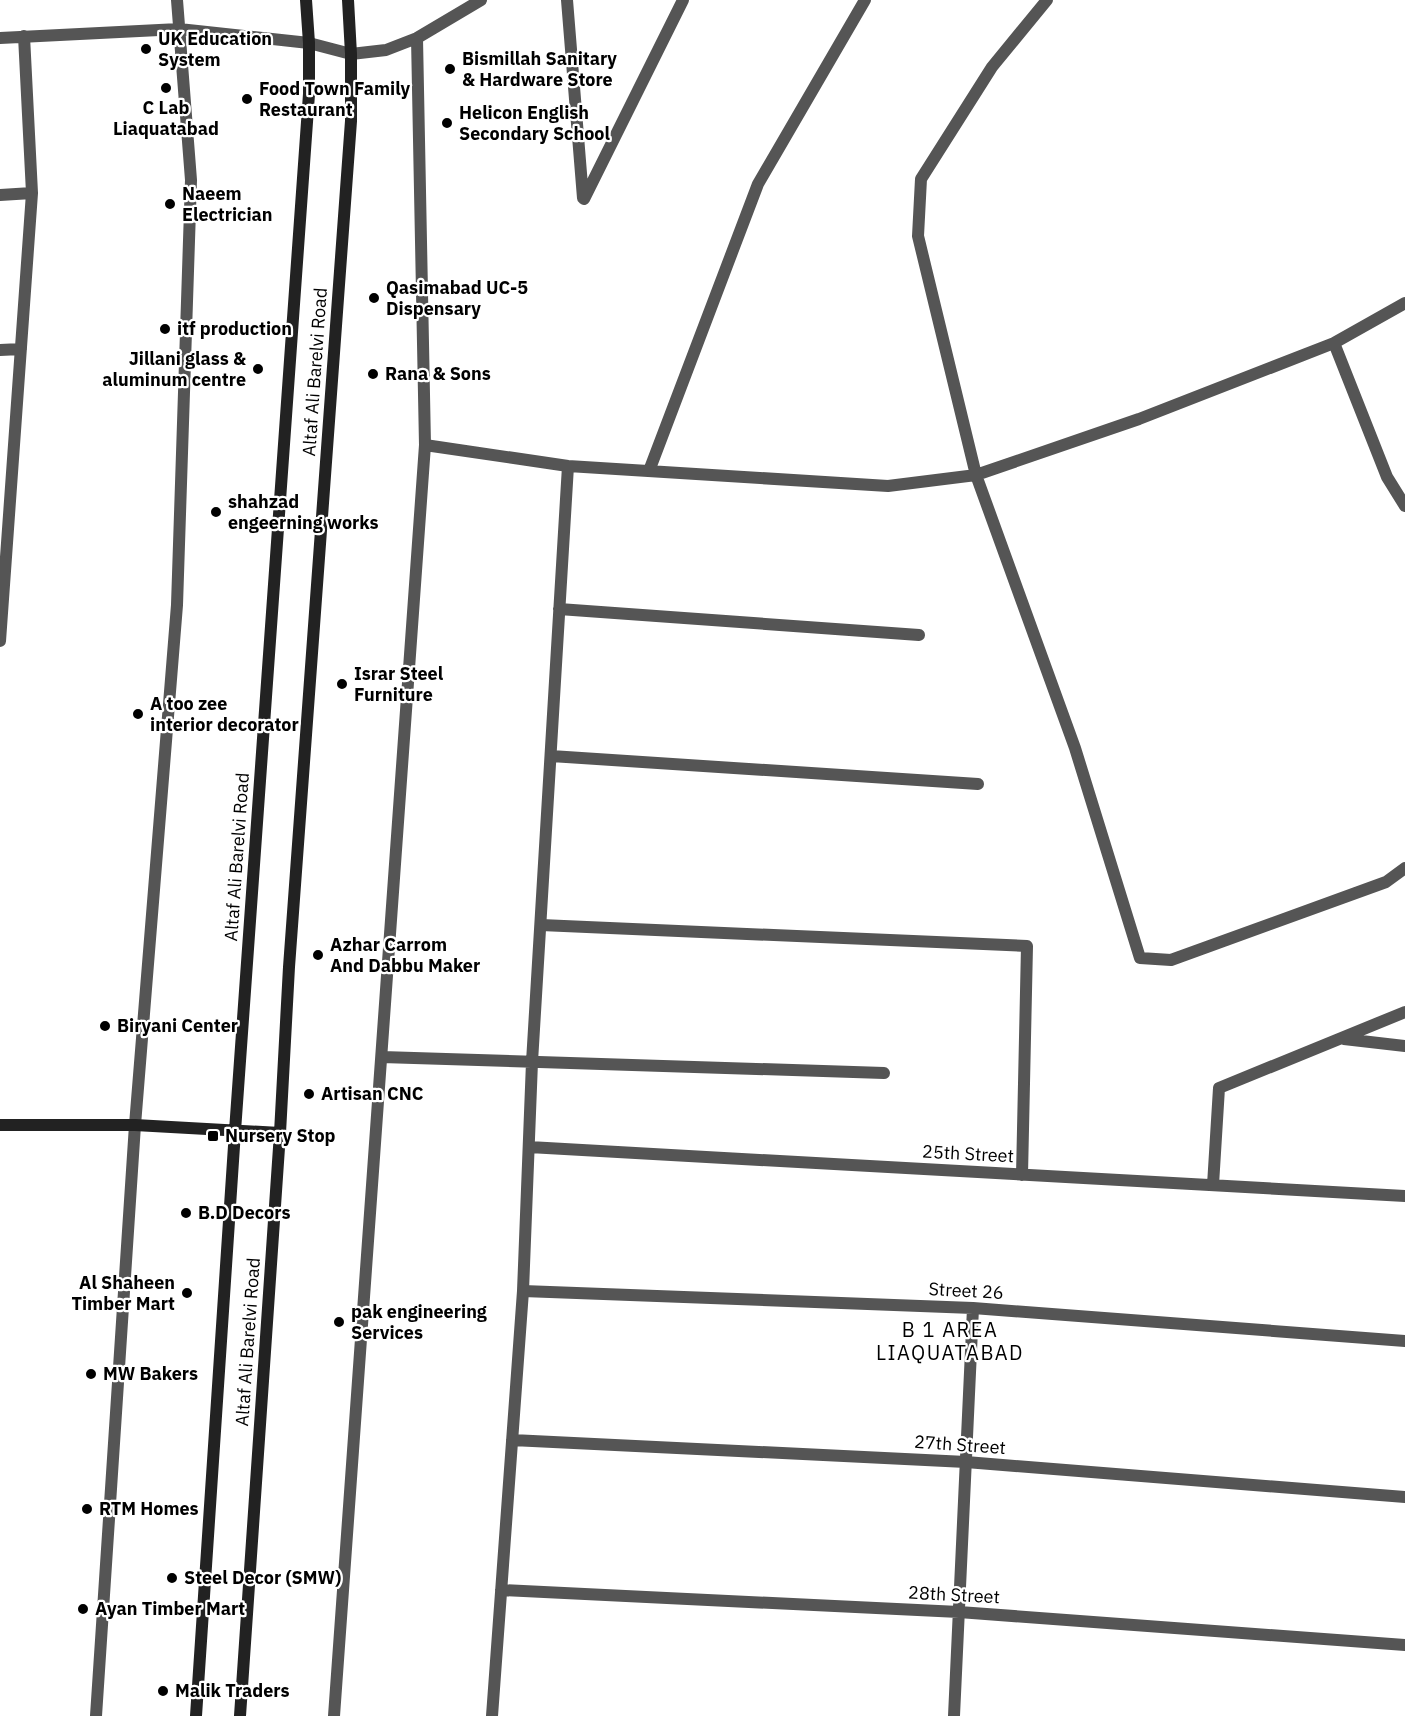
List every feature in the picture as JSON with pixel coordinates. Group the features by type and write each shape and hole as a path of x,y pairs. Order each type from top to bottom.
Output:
{"main road":[{"name":"Altaf Ali Barelvi Road","path":"196,1716 309,94 306,0"},
{"name":"Altaf Ali Barelvi Road","path":"240,1716 280,1133 289,967 351,121 348,0"},
{"path":"0,1125 135,1125 280,1133"}],"street":[{"path":"96,1716 135,1125 177,605 191,180 177,0"},
{"path":"0,38 179,29 309,44 351,54 386,50 417,38 481,0"},
{"path":"567,0 584,199 683,0"},
{"path":"649,471 758,184 865,0"},
{"path":"1047,0 992,67 921,179 918,236 976,475 1075,748 1140,958 1171,960 1386,882 1405,868"},
{"path":"0,641 5,504 21,349 32,193 24,36"},
{"path":"334,1716 425,445 417,38"},
{"path":"0,195 32,193"},
{"path":"425,445 568,466 888,486 976,475 1139,419 1334,343 1405,303"},
{"path":"1334,343 1388,477 1405,506"},
{"path":"0,350 21,349"},
{"path":"492,1716 523,1291 532,1062 568,466"},
{"path":"559,609 919,635"},
{"path":"550,756 978,784"},
{"path":"541,925 1027,946 1022,1175"},
{"path":"1213,1185 1219,1088 1405,1012"},
{"path":"1341,1039 1405,1046"},
{"path":"381,1057 884,1073"},
{"name":"25th Street","path":"529,1146 1405,1196"},
{"name":"Street 26","path":"523,1291 973,1308 1405,1341"},
{"path":"954,1716 973,1308"},
{"name":"27th Street","path":"512,1440 966,1462 1405,1497"},
{"name":"28th Street","path":"501,1590 959,1612 1405,1645"}],"place":[{"name":"UK Education System","path":"146,49"},
{"name":"Bismillah Sanitary & Hardware Store","path":"450,69"},
{"name":"C Lab Liaquatabad","path":"166,88"},
{"name":"Food Town Family Restaurant","path":"247,99"},
{"name":"Helicon English Secondary School","path":"447,123"},
{"name":"Naeem Electrician","path":"170,204"},
{"name":"Qasimabad UC-5 Dispensary","path":"374,298"},
{"name":"itf production","path":"165,329"},
{"name":"Jillani glass & aluminum centre","path":"258,369"},
{"name":"Rana & Sons","path":"373,374"},
{"name":"shahzad engeerning works","path":"216,512"},
{"name":"Israr Steel Furniture","path":"342,684"},
{"name":"A too zee interior decorator","path":"138,714"},
{"name":"Azhar Carrom And Dabbu Maker","path":"318,955"},
{"name":"Biryani Center","path":"105,1026"},
{"name":"Artisan CNC","path":"309,1094"},
{"name":"Nursery Stop","path":"213,1136"},
{"name":"B.D Decors","path":"186,1213"},
{"name":"Al Shaheen Timber Mart","path":"187,1293"},
{"name":"pak engineering Services","path":"339,1322"},
{"name":"MW Bakers","path":"91,1374"},
{"name":"RTM Homes","path":"87,1509"},
{"name":"Steel Decor (SMW)","path":"172,1578"},
{"name":"Ayan Timber Mart","path":"83,1609"},
{"name":"Malik Traders","path":"163,1691"}],"district":[{"name":"B 1 AREA LIAQUATABAD","path":"950,1342"}]}
